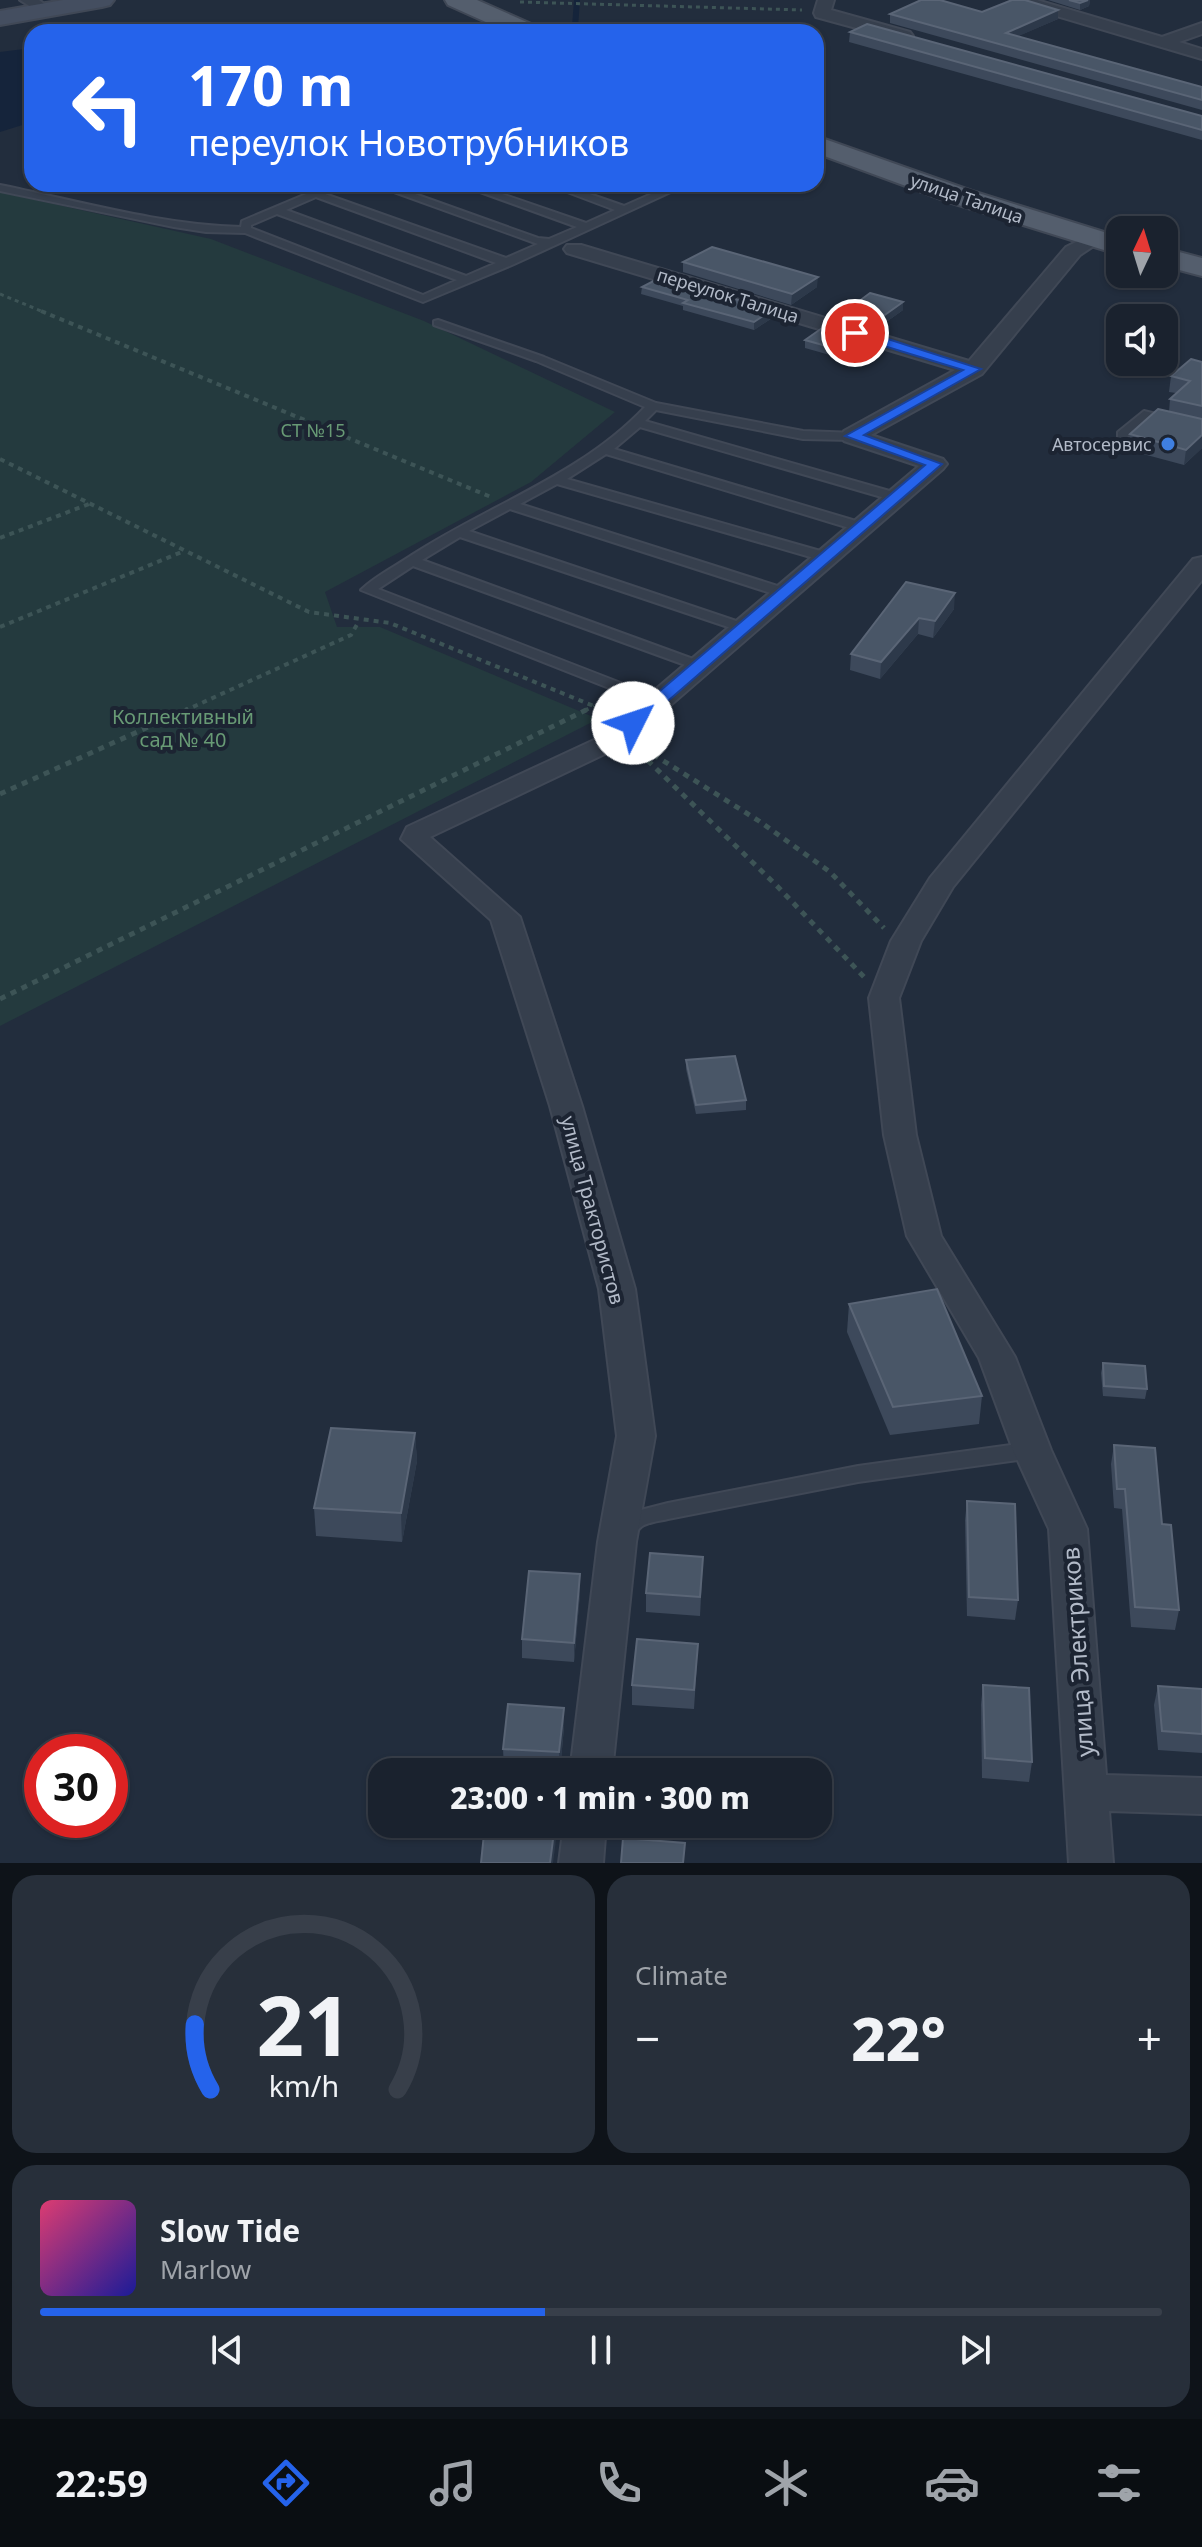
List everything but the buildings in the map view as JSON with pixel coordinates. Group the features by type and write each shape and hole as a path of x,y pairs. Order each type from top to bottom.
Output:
{"main road":[{"path":"0,18 36,5 102,0"},
{"path":"457,0 511,24"},
{"name":"улица Талица","path":"824,147 962,197 1106,243"},
{"path":"1178,261 1202,267"}],"street":[{"path":"1019,0 1202,54"},
{"path":"824,7 923,41"},
{"path":"1163,42 1202,28"},
{"path":"852,436 974,369 1073,251 1106,243"},
{"name":"переулок Талица","path":"574,249 974,369"},
{"path":"627,729 935,464 852,436"},
{"path":"884,998 906,941 940,884 1202,564"},
{"name":"улица Трактористов","path":"593,1758 617,1542 636,1436 617,1289 566,1106 505,917 415,839 417,833 627,729"},
{"name":"улица Электриков","path":"884,998 900,1135 924,1236 997,1357 1032,1450 1068,1529 1091,1863"},
{"path":"1088,1792 1202,1796"},
{"path":"581,1863 584,1838"}],"lane":[{"path":"0,188 184,226 246,230 423,299 665,192"},
{"path":"246,230 246,223 321,192"},
{"path":"399,192 536,241 552,243"},
{"path":"486,192 588,227"},
{"path":"574,192 625,210"},
{"path":"316,194 508,263"},
{"path":"277,210 467,280"},
{"path":"438,323 540,359 653,406 803,435 852,436"},
{"path":"653,406 639,423 605,450 458,532 368,590 657,702"},
{"path":"1122,435 1144,415 1202,429"},
{"path":"639,423 896,497"},
{"path":"605,450 861,527"},
{"path":"556,480 826,557"},
{"path":"511,505 785,593"},
{"path":"458,532 743,628"},
{"path":"412,561 699,666"},
{"path":"617,1542 636,1519 668,1511 858,1474 1032,1450"}],"path":[{"path":"561,2 824,7"},
{"path":"0,294 511,505"},
{"path":"0,459 309,612 390,623 595,706 818,864 890,934 906,941"},
{"path":"0,538 90,503"},
{"path":"0,627 185,550"},
{"path":"0,794 351,635 359,621"},
{"path":"0,999 595,706"},
{"path":"627,729 884,998"}],"green space":[{"path":"0,192 211,239 424,321 615,412 531,482 325,592 337,627 380,627 598,719 0,1026"}],"water":[{"path":"24,49 24,124 0,132 0,52"}],"waterway":[{"path":"575,24 577,0"}],"place":[{"name":"Автосервис","path":"1168,444"}],"route":[{"path":"633,723 935,464 852,436 974,369 855,333"}],"park label":[{"name":"СТ №15","path":"313,430"},
{"name":"Коллективный сад № 40","path":"183,728"}]}
